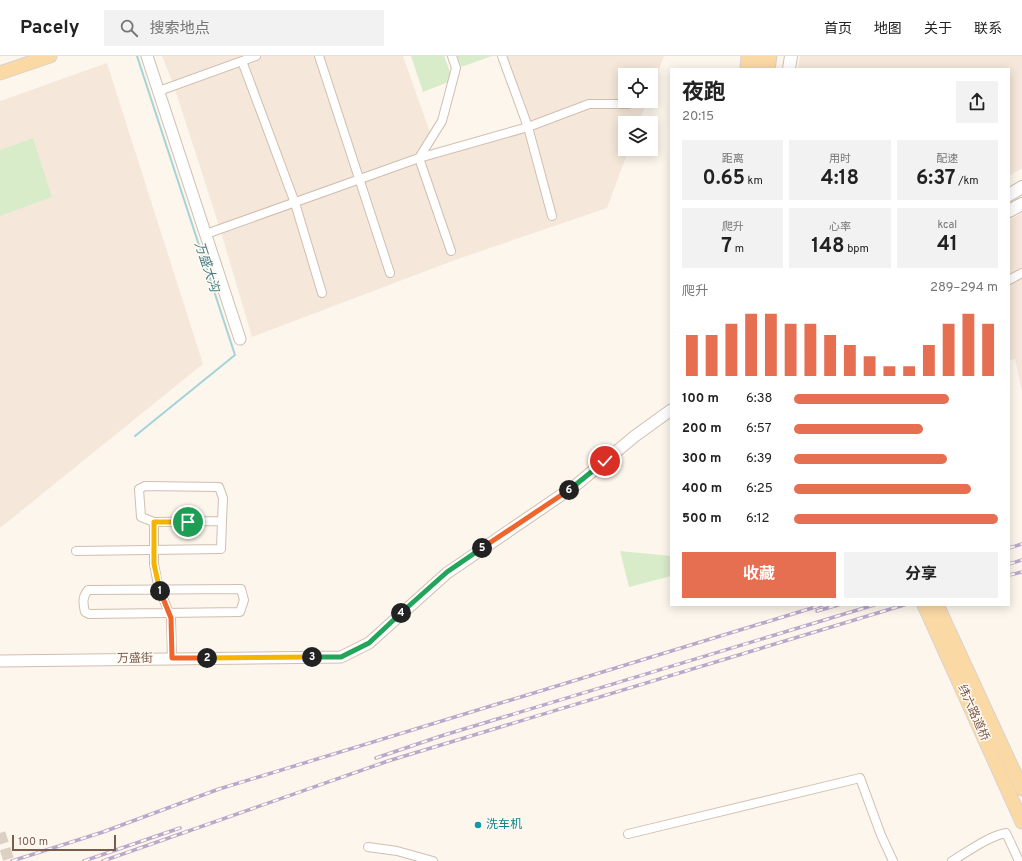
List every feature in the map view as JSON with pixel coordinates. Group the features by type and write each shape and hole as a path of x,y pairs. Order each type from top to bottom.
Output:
{"main road":[{"path":"0,64 24,56"},
{"path":"0,73 50,56"},
{"path":"741,68 742,56"},
{"path":"747,68 748,56"},
{"path":"757,68 759,56"},
{"path":"768,68 770,56"},
{"path":"776,68 778,56"},
{"path":"789,68 791,56"},
{"path":"1010,194 1022,187"},
{"path":"1010,210 1022,204"},
{"name":"纬六路道桥","path":"924,606 1022,822"},
{"name":"纬六路道桥","path":"938,606 1022,789"}],"street":[{"path":"147,56 240,339"},
{"path":"159,91 256,56"},
{"path":"319,56 361,179 390,273"},
{"path":"419,158 442,121 456,68 452,56"},
{"path":"502,56 528,127 552,216"},
{"path":"242,61 295,203 322,293"},
{"path":"206,234 419,158 528,127 589,104 618,104"},
{"path":"419,158 451,251"},
{"path":"1010,279 1022,273"},
{"name":"万盛街","path":"0,661 341,657 369,643 447,572 576,485 635,436 670,411"},
{"path":"76,551 221,550 223,498 219,486 145,486 139,489 141,517 154,522 222,521"},
{"path":"154,522 154,564 159,589 169,613 172,632 172,658"},
{"path":"241,589 243,591 244,600 240,612 169,613 89,614 85,612 83,605 84,596 88,590 241,589"},
{"path":"628,834 860,778 881,835 893,861"},
{"path":"952,861 985,843 994,835 1006,833 1019,861"},
{"path":"368,847 397,851 433,861"}],"shaded area":[{"path":"162,56 403,56 432,138 420,158 528,127 503,56 664,56 658,72 658,68 618,68 618,108 644,108 642,116 618,116 618,156 626,156 607,208 455,260 252,337 220,229 174,86"},
{"path":"800,56 1022,56 1022,168 1010,175 1010,68 798,68"},
{"path":"107,63 203,364 0,528 0,101"},
{"path":"1022,213 1022,392 1015,359 1010,360 1010,219"}],"green space":[{"path":"411,56 444,56 453,80 423,92"},
{"path":"457,56 492,56 461,67"},
{"path":"33,138 52,197 0,216 0,150"},
{"path":"620,551 670,556 670,576 629,587"}],"waterway":[{"name":"万盛大沟","path":"135,436 235,355 137,56"}],"tunnel":[{"path":"0,833 9,861"}],"railway":[{"path":"1010,548 1022,544"},
{"path":"1010,564 1022,560"},
{"path":"1010,575 1022,572"},
{"path":"12,861 103,832 219,789 819,606"},
{"path":"817,611 834,606"},
{"path":"376,758 441,736 871,606"},
{"path":"103,861 388,761 901,606"},
{"path":"84,861 180,828"}],"place":[{"name":"洗车机","path":"478,825"}],"route":[{"path":"188,522 154,522 154,564 158,585 171,618 172,658 341,657 369,643 447,572 576,485 605,461"}]}
